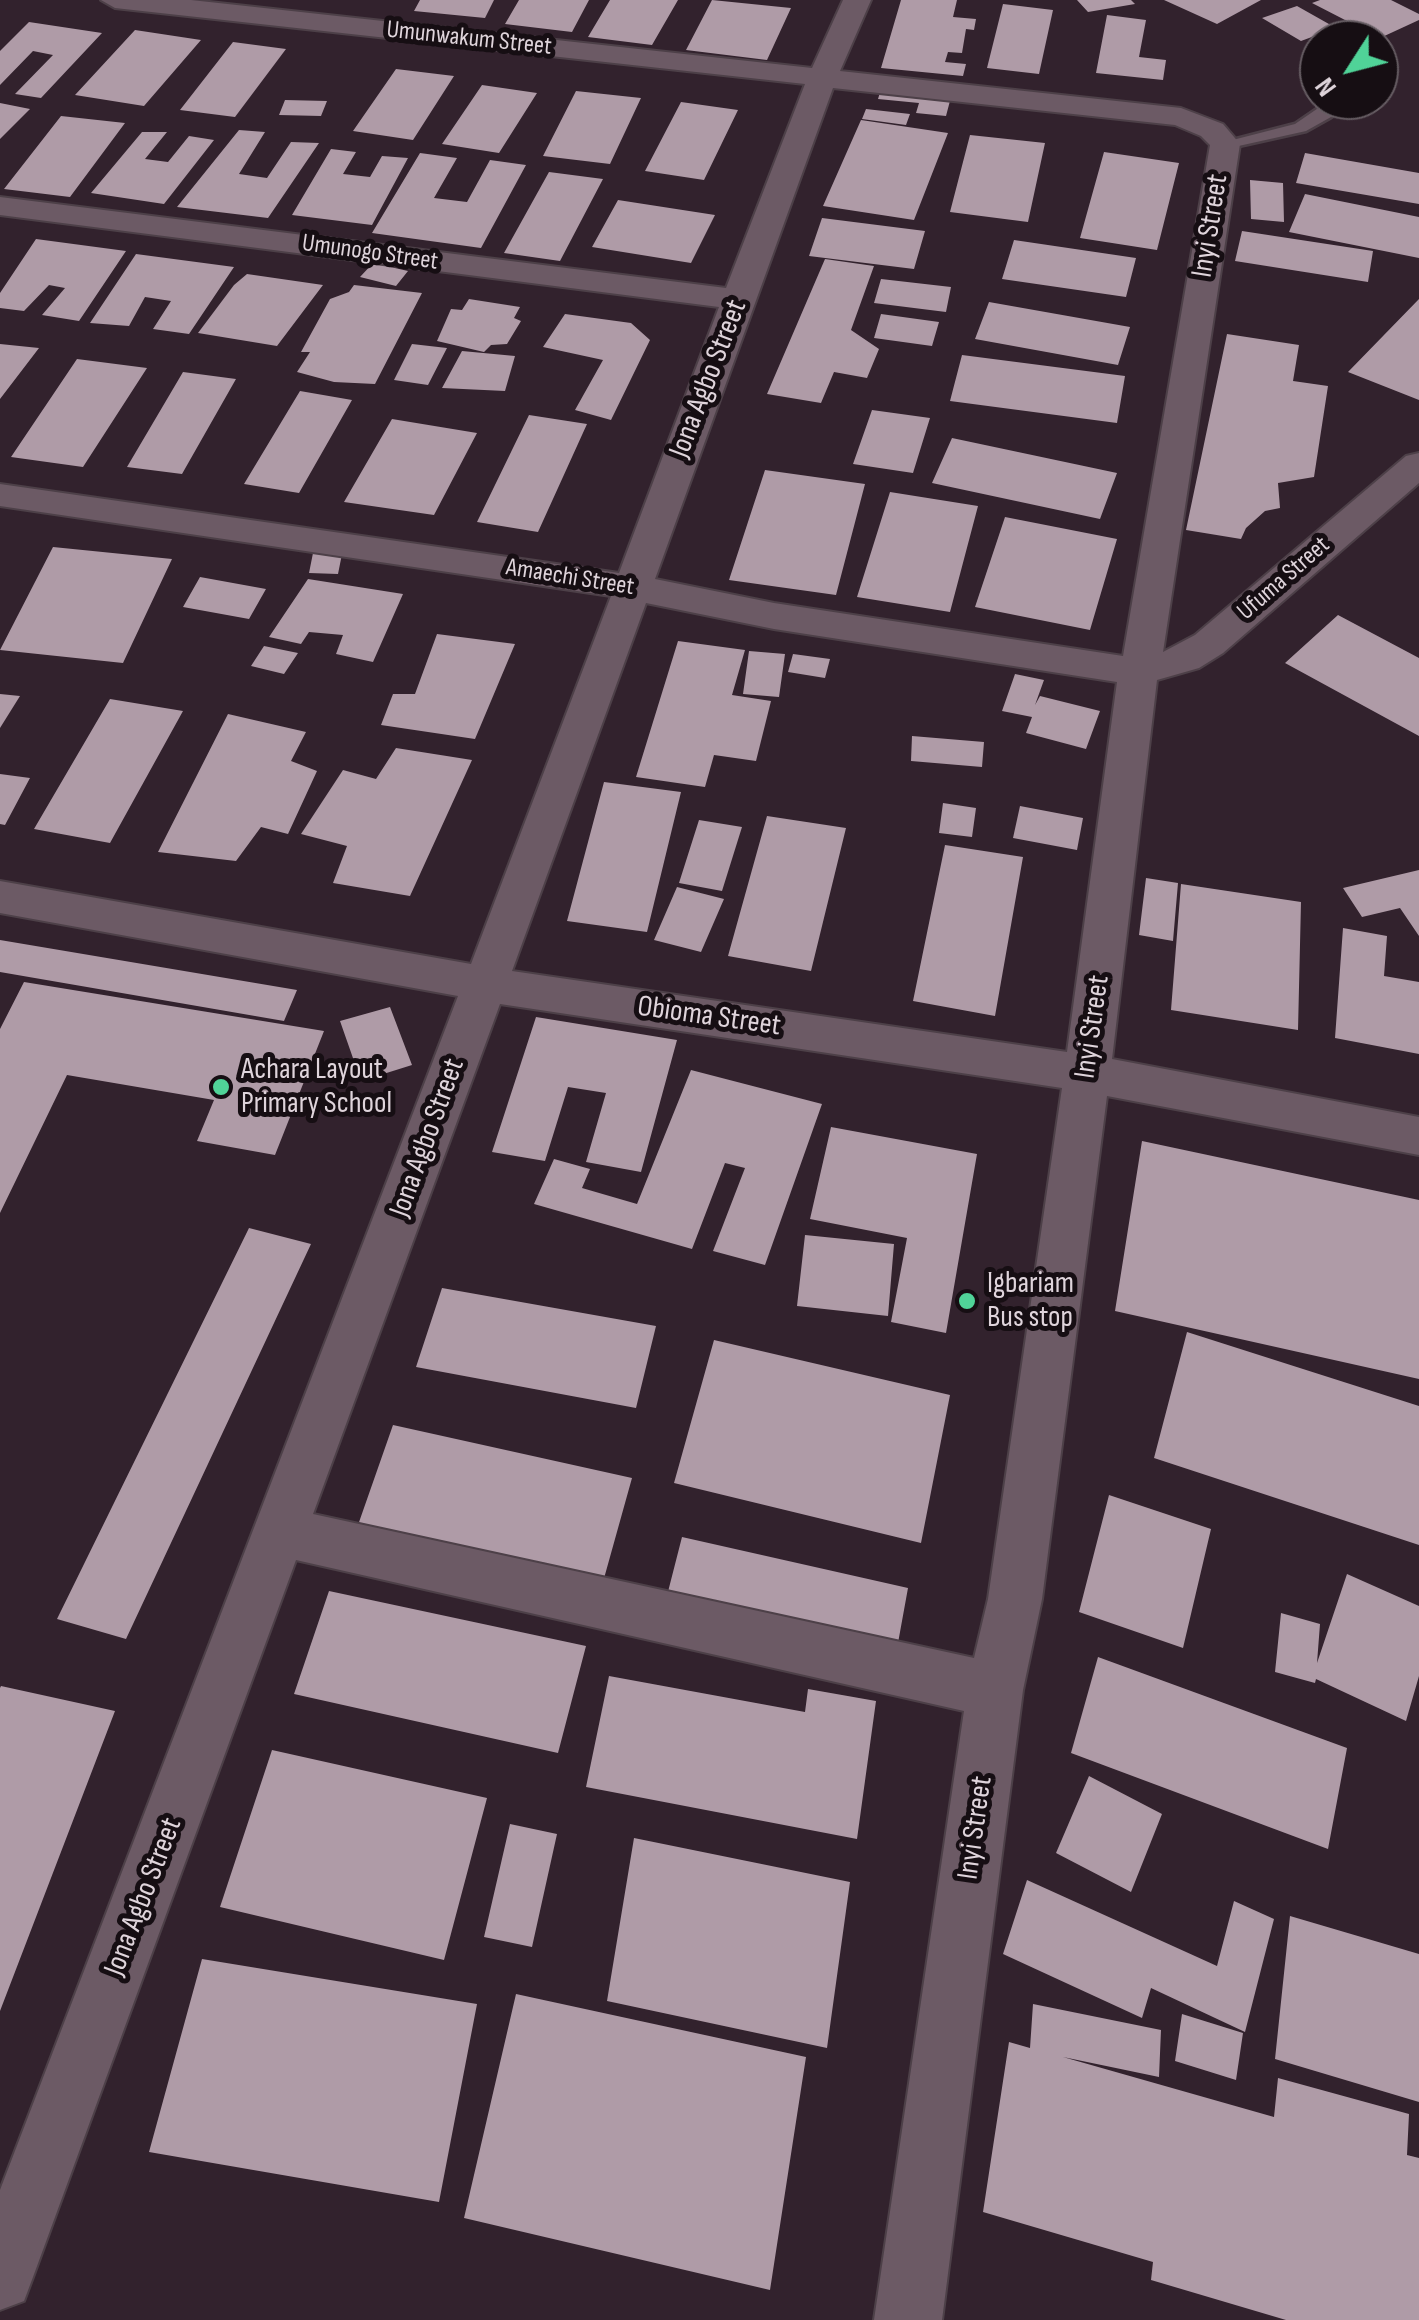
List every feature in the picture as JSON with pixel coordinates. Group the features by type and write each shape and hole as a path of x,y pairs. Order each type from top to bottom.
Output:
{"street":[{"name":"Umunwakum Street","path":"115,0 822,79"},
{"name":"Jona Agbo Street","path":"0,2277 282,1532 822,79 857,0"},
{"name":"Inyi Street","path":"822,79 1034,98 1182,117 1212,130 1225,144 1150,629 1138,672 1117,858 1016,1600 996,1690 908,2320"},
{"name":"Umunogo Street","path":"0,206 740,300"},
{"name":"Ufuma Street","path":"1138,672 1185,659 1208,644 1419,464"},
{"name":"Amaechi Street","path":"0,495 631,587 774,616 1138,672"},
{"name":"Obioma Street","path":"0,897 486,984 1086,1073 1419,1136"},
{"path":"282,1532 996,1690"}],"lane":[{"path":"1225,144 1300,128 1314,120"}],"building":[{"path":"420,0 494,0 485,18 414,11"},
{"path":"519,0 589,0 572,32 505,24"},
{"path":"610,0 678,0 652,45 588,37"},
{"path":"712,0 791,8 767,60 686,50"},
{"path":"901,0 957,0 953,17 976,19 974,30 966,29 962,53 948,52 945,62 966,64 963,76 881,68"},
{"path":"1077,0 1131,0 1135,4 1088,12"},
{"path":"1164,0 1261,0 1217,24"},
{"path":"1391,0 1419,14 1419,20 1399,29 1399,20 1345,20 1312,3"},
{"path":"1003,4 1053,10 1039,74 987,68"},
{"path":"1297,6 1322,20 1299,20 1299,40 1262,18"},
{"path":"1107,15 1146,20 1139,57 1166,60 1163,80 1096,73"},
{"path":"29,22 102,33 41,98 15,94 53,55 33,51 0,85 0,51"},
{"path":"135,30 201,40 144,106 75,95"},
{"path":"233,42 286,49 235,117 180,110"},
{"path":"396,69 454,76 413,140 353,131"},
{"path":"482,85 537,93 499,153 442,144"},
{"path":"881,89 951,97 946,116 916,113 919,103 878,99"},
{"path":"576,91 641,98 610,164 543,156"},
{"path":"285,100 327,101 321,116 279,115"},
{"path":"681,102 738,110 704,180 645,171"},
{"path":"0,103 30,109 0,139"},
{"path":"866,109 910,114 906,125 862,119"},
{"path":"61,116 125,123 70,197 4,189"},
{"path":"861,120 948,133 914,220 823,206"},
{"path":"239,130 265,132 239,174 267,178 291,142 319,143 268,218 177,207"},
{"path":"142,132 167,132 145,159 168,162 189,136 214,140 164,204 91,193"},
{"path":"970,135 1045,143 1028,222 950,212"},
{"path":"331,149 356,152 343,174 370,177 382,156 408,158 372,225 292,215"},
{"path":"1104,152 1179,163 1157,250 1080,238"},
{"path":"420,153 457,158 434,198 467,202 490,160 526,165 481,248 372,233"},
{"path":"1305,153 1419,173 1419,204 1296,183"},
{"path":"549,172 603,179 560,261 504,253"},
{"path":"1250,180 1283,183 1284,222 1251,219"},
{"path":"1305,194 1419,217 1419,258 1289,232"},
{"path":"618,200 715,215 691,263 592,247"},
{"path":"822,218 925,231 914,269 809,256"},
{"path":"1242,231 1373,251 1368,282 1235,261"},
{"path":"36,239 126,251 79,321 42,315 65,288 49,285 24,311 0,308 0,293"},
{"path":"1014,240 1136,258 1126,297 1002,279"},
{"path":"136,254 234,267 189,334 153,329 171,301 145,297 129,326 90,323"},
{"path":"825,259 874,266 851,330 879,349 867,378 834,372 821,403 767,394"},
{"path":"373,263 408,271 396,286 360,277"},
{"path":"247,274 323,285 277,346 198,333"},
{"path":"881,279 951,287 946,312 874,303"},
{"path":"354,285 422,293 375,384 334,382 297,372 310,352 301,352 330,299 349,292"},
{"path":"469,299 520,307 514,318 521,321 507,344 491,345 484,352 437,341 451,309 462,310"},
{"path":"1419,299 1419,400 1348,372"},
{"path":"989,302 1130,327 1118,365 975,339"},
{"path":"565,314 631,323 650,340 611,420 575,410 603,360 543,347"},
{"path":"881,314 939,322 932,346 874,338"},
{"path":"1227,334 1299,345 1293,381 1328,386 1314,477 1278,483 1280,508 1265,511 1246,528 1241,539 1186,530"},
{"path":"0,344 39,348 0,399"},
{"path":"412,344 447,348 428,385 394,380"},
{"path":"462,351 515,356 505,391 442,388"},
{"path":"962,355 1125,376 1117,423 950,401"},
{"path":"77,359 147,368 83,467 11,457"},
{"path":"183,372 236,379 182,474 127,467"},
{"path":"300,391 352,400 299,493 244,484"},
{"path":"872,410 930,418 913,473 853,464"},
{"path":"529,415 587,424 538,532 477,522"},
{"path":"392,419 477,433 434,515 344,502"},
{"path":"952,438 1117,473 1100,519 932,483"},
{"path":"765,470 865,484 836,595 729,580"},
{"path":"890,492 978,506 950,612 857,597"},
{"path":"1005,517 1117,539 1090,630 975,607"},
{"path":"53,547 172,559 123,663 0,650"},
{"path":"314,548 343,549 338,574 309,573"},
{"path":"200,577 266,589 249,619 183,607"},
{"path":"308,579 403,594 373,662 336,654 343,635 309,632 301,644 269,637"},
{"path":"1338,615 1419,658 1419,736 1285,663"},
{"path":"437,634 515,644 475,739 381,725 393,694 415,694"},
{"path":"678,641 745,650 732,695 771,701 756,761 714,755 705,787 636,777"},
{"path":"264,646 298,653 284,674 251,666"},
{"path":"749,651 785,654 779,697 743,694"},
{"path":"793,654 830,659 825,678 788,672"},
{"path":"1015,674 1044,680 1035,705 1040,696 1100,711 1086,749 1026,733 1032,717 1002,711"},
{"path":"0,694 20,696 0,728"},
{"path":"110,699 183,711 110,843 34,829"},
{"path":"228,714 306,732 291,761 317,771 288,834 261,827 236,861 158,852"},
{"path":"912,736 984,742 982,767 911,761"},
{"path":"396,748 472,760 410,896 333,883 347,846 301,834 343,770 376,779"},
{"path":"0,774 30,778 5,825 0,824"},
{"path":"604,782 681,792 647,932 567,921"},
{"path":"943,803 976,808 972,837 939,833"},
{"path":"1020,806 1083,818 1077,850 1013,838"},
{"path":"767,816 846,828 811,971 728,956"},
{"path":"699,820 742,827 722,891 679,883"},
{"path":"945,845 1023,857 995,1016 913,1001"},
{"path":"1419,870 1419,936 1400,908 1362,917 1343,888"},
{"path":"1146,878 1178,883 1173,941 1139,935"},
{"path":"1181,884 1301,902 1298,1030 1171,1010"},
{"path":"677,887 724,899 701,952 654,940"},
{"path":"1343,928 1387,936 1384,976 1419,982 1419,1054 1335,1038"},
{"path":"0,940 297,990 284,1021 0,972"},
{"name":"Achara Layout Primary School","path":"24,982 324,1031 275,1155 197,1141 214,1100 67,1075 0,1213 0,1029"},
{"path":"390,1007 412,1065 361,1081 340,1021"},
{"path":"536,1017 677,1040 641,1172 586,1162 606,1093 568,1087 545,1161 492,1152"},
{"path":"691,1070 822,1104 765,1265 713,1251 745,1168 725,1163 692,1249 534,1204 554,1159 590,1169 582,1188 637,1204"},
{"path":"831,1127 977,1154 946,1333 891,1322 907,1238 810,1219"},
{"path":"1142,1141 1419,1200 1419,1379 1115,1311"},
{"path":"249,1228 311,1244 126,1639 57,1619"},
{"path":"805,1235 894,1244 888,1316 797,1306"},
{"path":"442,1288 656,1326 636,1408 416,1367"},
{"path":"1187,1332 1419,1406 1419,1545 1154,1458"},
{"path":"714,1340 950,1395 921,1543 674,1483"},
{"path":"393,1425 632,1478 603,1582 358,1525"},
{"path":"1109,1495 1211,1529 1183,1648 1079,1612"},
{"path":"682,1537 908,1588 892,1676 660,1623"},
{"path":"1347,1574 1419,1606 1419,1676 1406,1721 1316,1679 1315,1683 1275,1672 1281,1613 1320,1624 1317,1663"},
{"path":"329,1591 586,1646 558,1753 294,1694"},
{"path":"1098,1657 1347,1748 1328,1849 1071,1753"},
{"path":"609,1676 805,1712 808,1689 876,1701 857,1839 586,1787"},
{"path":"0,1688 115,1711 0,2011"},
{"path":"272,1750 487,1798 444,1960 220,1907"},
{"path":"1089,1776 1162,1814 1131,1892 1056,1853"},
{"path":"510,1824 557,1834 532,1947 484,1937"},
{"path":"634,1838 850,1882 827,2048 607,2001"},
{"path":"1027,1880 1217,1966 1234,1901 1274,1919 1245,2032 1151,1988 1142,2018 1003,1954"},
{"path":"1290,1916 1419,1954 1419,2102 1275,2059"},
{"path":"202,1959 477,2004 439,2202 149,2152"},
{"path":"516,1994 806,2057 770,2290 464,2218"},
{"path":"1033,2004 1161,2030 1159,2077 1063,2057 1274,2117 1278,2078 1409,2114 1407,2155 1419,2158 1419,2320 1286,2320 1151,2280 1153,2262 983,2212 1009,2042 1030,2048"},
{"path":"1182,2014 1243,2033 1236,2080 1175,2061"}],"place":[{"name":"Achara Layout Primary School","path":"221,1087"},
{"name":"Igbariam Bus stop","path":"967,1301"}]}
